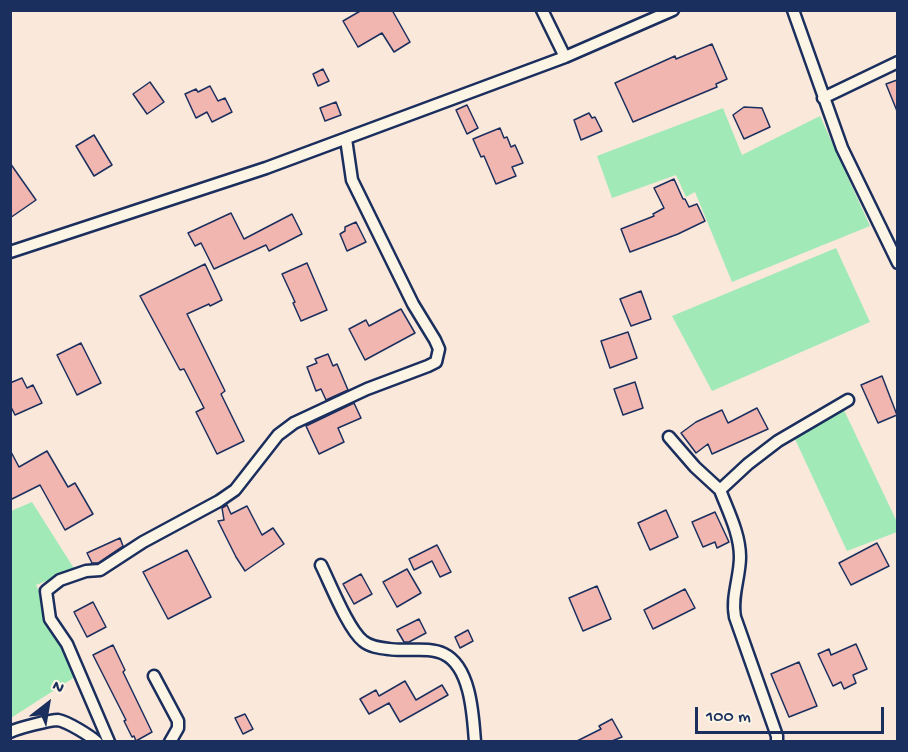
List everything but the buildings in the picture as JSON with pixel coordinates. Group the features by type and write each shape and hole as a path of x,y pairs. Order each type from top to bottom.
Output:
{"street":[{"path":"542,10 565,57"},
{"path":"10,252 266,168 346,139 565,57 674,10"},
{"path":"793,10 842,148 897,263"},
{"path":"823,98 897,62"},
{"path":"109,741 67,644 50,619 46,591 60,580 86,571 100,570 143,542 219,501 235,489 278,435 294,423 367,389 436,362 439,350 435,340 413,304 352,180 346,139"},
{"path":"720,490 778,441 848,400"},
{"path":"669,437 695,467 720,490 738,537 739,578 733,608 777,741"},
{"path":"321,565 357,635 364,642 374,647 395,650 443,653 455,663 467,687 473,712 475,741"},
{"path":"154,676 178,721 178,728 170,741"},
{"path":"10,732 58,720 97,741"}],"green space":[{"path":"723,108 742,155 820,116 870,226 732,282 695,192 686,197 676,175 612,198 597,156"},
{"path":"836,248 870,322 712,391 672,316"},
{"path":"844,410 897,522 897,532 847,551 794,437"},
{"path":"32,502 75,570 36,585 81,673 11,718 11,511"}]}
